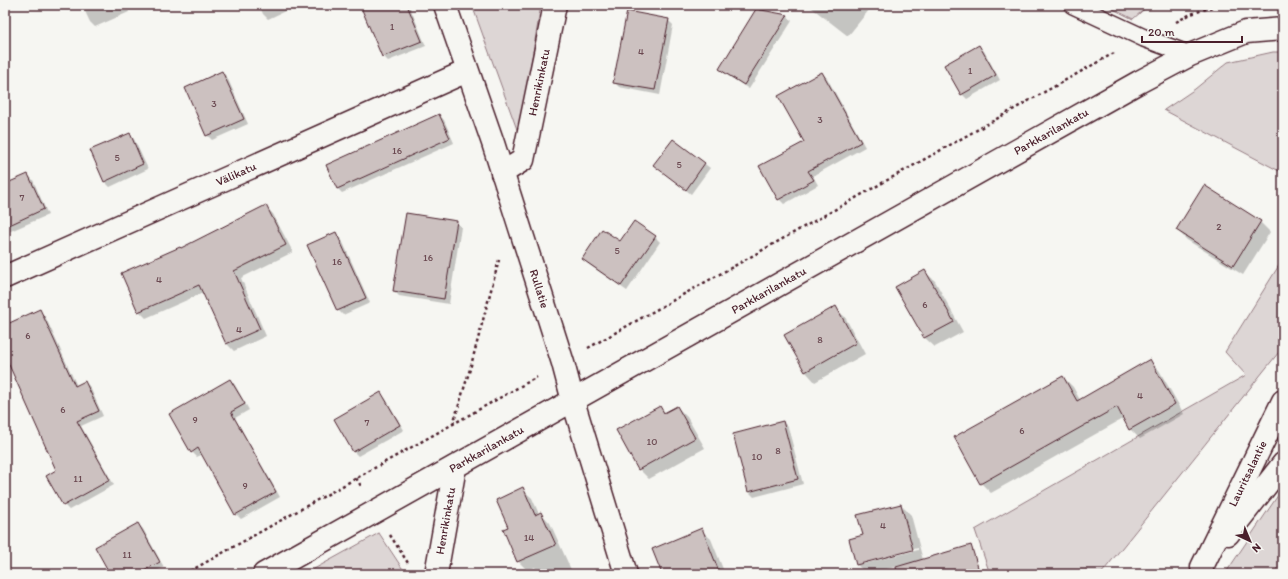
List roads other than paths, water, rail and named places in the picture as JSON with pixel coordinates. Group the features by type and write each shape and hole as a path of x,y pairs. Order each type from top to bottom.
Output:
{"street":[{"name":"Rullatie","path":"445,5 502,173 563,363 573,401 626,574"},
{"name":"Henrikinkatu","path":"502,173 523,160 555,5"},
{"name":"Parkkarilankatu","path":"264,574 1139,82 1190,55 1246,32 1283,29"},
{"name":"Välikatu","path":"5,277 467,71"},
{"name":"Lauritsalantie","path":"1200,571 1283,401"},
{"name":"Lauritsalantie","path":"1200,571 1283,464"},
{"name":"Henrikinkatu","path":"436,574 455,467"}],"lane":[{"path":"1073,5 1144,38 1190,55"}]}
